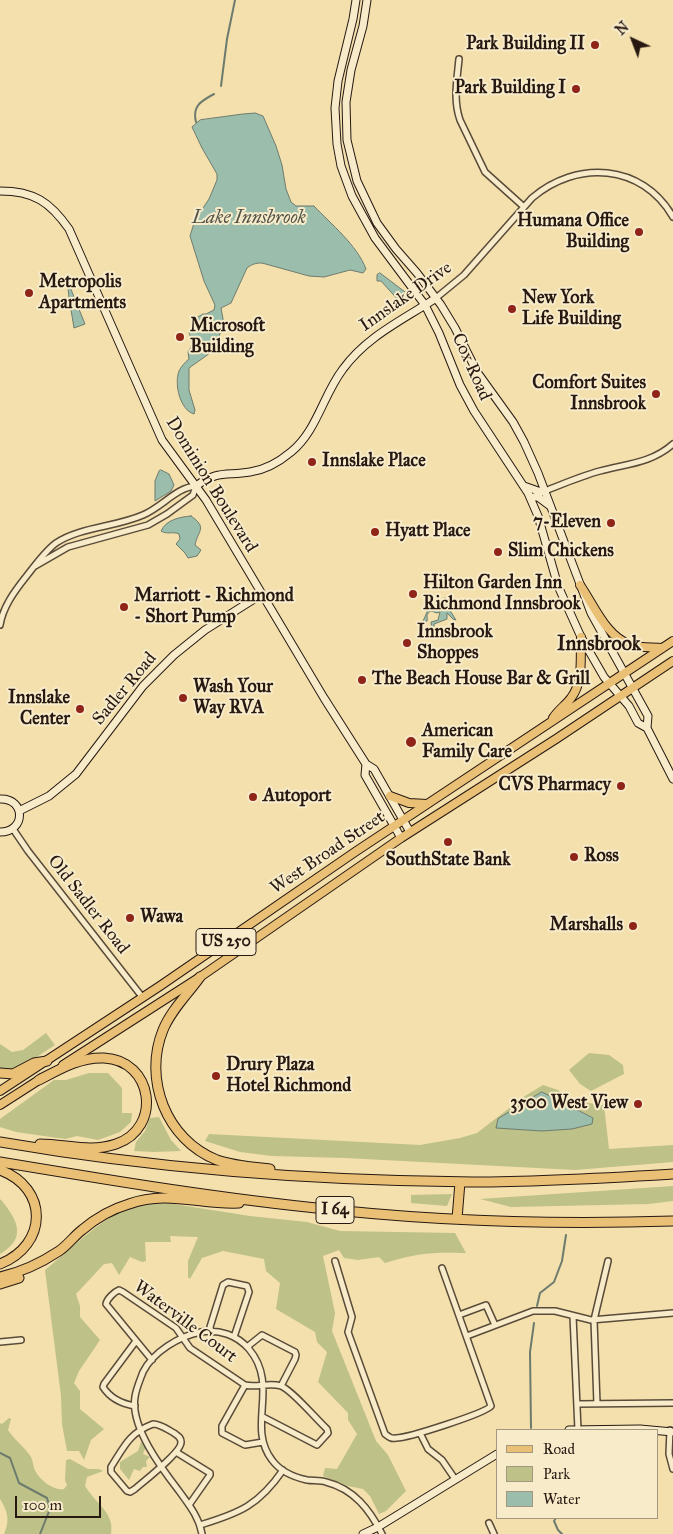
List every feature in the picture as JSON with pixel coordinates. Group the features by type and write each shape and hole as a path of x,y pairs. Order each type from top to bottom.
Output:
{"highway":[{"path":"200,977 171,1015 158,1046 156,1074 160,1095 167,1114 184,1138 200,1151 218,1160 319,1178"},
{"path":"16,1145 50,1144 89,1149 105,1147 122,1141 133,1134 145,1116 146,1096 142,1083 132,1069 116,1060 104,1058 72,1063 39,1080"},
{"path":"0,1073 13,1074 34,1063 47,1060"},
{"name":"I 64","path":"0,1142 174,1166 319,1178 460,1182 588,1179 673,1174"},
{"name":"I 64","path":"0,1162 256,1202 371,1214 457,1219 574,1222 673,1221"},
{"path":"0,1170 17,1179 28,1190 33,1199 37,1216 36,1228 25,1249 14,1258 0,1264"},
{"path":"457,1219 460,1182"},
{"path":"0,1284 32,1272 61,1250 83,1229 102,1216 142,1200 162,1197 224,1204 256,1202"},
{"path":"0,1277 30,1268 61,1250"}],"main road":[{"name":"Cox Road","path":"356,0 336,96 335,126 341,166 352,196 370,231 425,305 439,333 460,385 530,497 538,516 562,597 581,637 610,683 629,706 638,723 647,728"},
{"name":"Cox Road","path":"367,0 363,26 351,70 346,102 347,140 352,166 364,197 377,223 436,298 455,328 477,372 520,436 538,473 595,622 648,716 647,728 673,779"},
{"name":"Dominion Boulevard","path":"0,191 23,193 39,199 56,212 69,229 158,432 168,449 196,486 324,698 366,764 374,769 410,832"},
{"name":"Innslake Drive","path":"196,486 216,475 245,473 263,469 280,461 306,437 336,378 352,357 384,330 436,298"},
{"path":"524,486 541,492 545,491"},
{"path":"530,497 538,497 552,508"},
{"path":"580,585 616,637 625,643 635,646 662,648"},
{"name":"Sadler Road","path":"19,811 49,796 76,774 143,686 174,655 205,630 262,594"},
{"path":"551,722 558,711 572,697 579,683 581,637"},
{"name":"West Broad Street","path":"0,1091 143,998 394,826 673,641"},
{"name":"West Broad Street","path":"0,1105 200,977 401,838 673,661"},
{"name":"Dominion Boulevard","path":"366,764 365,774 401,838"},
{"path":"390,796 404,802 427,804"},
{"path":"0,799 10,800 19,811 19,821 13,829 7,832 0,832"},
{"path":"658,1430 672,1430"},
{"path":"363,1534 380,1530 455,1479 496,1455"}],"street":[{"path":"459,59 455,103 460,120 485,172 524,207"},
{"name":"Innslake Drive","path":"436,298 464,275 524,207 545,188 563,178 576,174 598,172 613,174 643,186 663,202 673,217"},
{"path":"545,491 594,473 643,461 661,453 673,444"},
{"name":"Innslake Drive","path":"0,625 6,606 12,596 35,566 50,549 64,539 136,518 157,508 187,487 196,486 193,495 163,517 148,525 68,547 35,566"},
{"name":"Old Sadler Road","path":"13,829 28,851 143,998"},
{"path":"335,1261 352,1317 348,1332 385,1434 390,1438 420,1433 490,1408 483,1380 442,1268"},
{"path":"597,1404 594,1320 608,1261"},
{"path":"211,1332 210,1327 223,1285 228,1282 247,1286 249,1292 234,1337"},
{"name":"Waterville Court","path":"152,1360 106,1304 108,1299 119,1290 176,1328 190,1348 245,1384 280,1386"},
{"path":"459,1315 486,1305 495,1325"},
{"path":"467,1336 533,1311 555,1311 594,1320 673,1313"},
{"path":"573,1316 578,1429"},
{"path":"202,1534 200,1525 189,1506 153,1454 141,1429 135,1406 135,1397 146,1366 169,1346 200,1332 221,1332 234,1337 247,1347 260,1365 264,1384 261,1435 272,1460 291,1475 307,1480 326,1482 349,1492 368,1509 380,1530"},
{"path":"247,1347 262,1335 294,1352 295,1359 280,1386 302,1404 327,1429 328,1433 317,1445 263,1417"},
{"path":"0,1342 21,1340"},
{"path":"135,1406 122,1403 103,1387 136,1341"},
{"path":"245,1384 222,1426 222,1430 224,1435 245,1445 263,1442"},
{"path":"577,1404 673,1403"},
{"path":"157,1424 179,1436 181,1444 176,1452 130,1492 111,1472 111,1467 133,1435 141,1429 157,1424"},
{"path":"672,1430 669,1454 673,1469"},
{"path":"420,1433 428,1449 442,1460 455,1479"},
{"path":"176,1452 210,1473 210,1476 189,1506"},
{"path":"200,1525 232,1515 252,1505 272,1485 283,1470"},
{"path":"489,1523 494,1534"}],"green space":[{"path":"46,1033 55,1045 26,1064 12,1069 0,1068 0,1044 12,1052 23,1050"},
{"path":"589,1053 609,1055 623,1065 624,1074 591,1091 580,1084 569,1070"},
{"path":"89,1073 108,1073 122,1088 122,1113 132,1113 131,1122 120,1132 98,1140 77,1136 65,1139 16,1132 0,1127 0,1119 54,1080 66,1080"},
{"path":"543,1085 558,1090 573,1101 604,1105 609,1149 673,1145 673,1162 575,1170 272,1156 240,1152 205,1141 209,1134 420,1145 477,1133 525,1096","holes":["552,1096 593,1118 572,1129 542,1131 496,1128"]},
{"path":"159,1117 171,1140 181,1151 134,1151 136,1142 145,1131 150,1118"},
{"path":"673,1186 673,1201 649,1204 511,1207 480,1199"},
{"path":"452,1194 447,1206 411,1203 411,1195"},
{"path":"0,1199 14,1219 17,1236 15,1241 0,1254"},
{"path":"167,1203 250,1216 307,1222 340,1231 455,1233 466,1253 425,1254 385,1263 379,1257 358,1260 344,1258 339,1250 323,1256 335,1313 332,1331 376,1441 388,1455 406,1491 386,1511 379,1514 370,1496 363,1489 348,1486 323,1476 325,1468 337,1469 357,1434 348,1420 348,1413 318,1382 327,1352 317,1342 315,1332 276,1309 280,1283 266,1271 264,1259 223,1251 202,1258 190,1279 188,1277 188,1261 198,1237 170,1236 171,1242 145,1242 146,1261 142,1262 130,1257 119,1275 112,1263 104,1264 76,1294 80,1306 80,1317 100,1340 79,1371 74,1383 80,1391 80,1409 104,1429 91,1440 84,1460 79,1451 67,1451 62,1424 61,1396 45,1270 108,1219 129,1208"},
{"path":"9,1418 11,1419 8,1430 31,1457 34,1468 39,1476 51,1486 64,1489 67,1485 65,1480 66,1460 70,1459 88,1469 103,1471 87,1477 85,1486 107,1514 110,1520 111,1534 4,1534 7,1520 5,1508 0,1499 0,1423 2,1424"},
{"path":"141,1442 146,1446 143,1454 150,1457 146,1461 147,1467 143,1467 140,1471 134,1469 129,1480 120,1469 120,1462 138,1451"}],"water":[{"name":"Lake Innsbrook","path":"255,113 263,116 276,146 291,202 296,206 314,206 350,243 366,269 363,273 350,270 324,277 309,276 262,263 254,264 247,268 231,303 221,308 224,324 213,351 189,368 189,390 195,410 194,414 189,412 179,396 178,376 179,371 189,359 188,352 192,342 189,332 196,322 196,318 214,310 215,305 204,281 190,236 195,220 209,199 217,180 217,174 192,127 200,120"},
{"path":"380,273 409,295 409,300 400,302 381,281 377,281 377,275"},
{"path":"70,287 85,324 74,328 68,293 68,288"},
{"path":"161,470 169,474 174,485 171,491 155,501 155,481"},
{"path":"191,516 201,526 195,545 201,550 197,556 188,558 176,544 180,539 179,534 161,531 166,524 173,520"},
{"path":"445,598 445,602 453,600 452,606 449,609 456,620 447,613 447,619 434,624 434,630 427,635 424,631 428,634 432,631 431,622 438,620 440,612 431,611 428,613 427,621 421,629 428,610 438,609 439,602"},
{"path":"542,1092 593,1118 592,1124 572,1129 542,1131 496,1128 498,1119"}],"waterway":[{"path":"221,86 227,39 235,0"},
{"path":"196,122 195,112 197,108 205,99 214,94"},
{"path":"537,1306 540,1293 554,1282 562,1261 566,1235"},
{"path":"531,1428 530,1352 534,1323"},
{"path":"0,1453 10,1458 19,1483 47,1498 50,1509 40,1534"},
{"path":"555,1519 554,1521 562,1534"}],"place":[{"name":"Park Building II","path":"595,45"},
{"name":"Park Building I","path":"576,89"},
{"name":"Humana Office Building","path":"639,232"},
{"name":"Metropolis Apartments","path":"29,293"},
{"name":"New York Life Building","path":"512,309"},
{"name":"Microsoft Building","path":"180,337"},
{"name":"Comfort Suites Innsbrook","path":"656,394"},
{"name":"Innslake Place","path":"312,462"},
{"name":"7-Eleven","path":"611,523"},
{"name":"Hyatt Place","path":"375,532"},
{"name":"Slim Chickens","path":"498,552"},
{"name":"Hilton Garden Inn Richmond Innsbrook","path":"413,594"},
{"name":"Marriott - Richmond - Short Pump","path":"124,607"},
{"name":"Innsbrook Shoppes","path":"407,643"},
{"name":"The Beach House Bar & Grill","path":"362,680"},
{"name":"Wash Your Way RVA","path":"183,698"},
{"name":"Innslake Center","path":"80,709"},
{"name":"American Family Care","path":"411,742"},
{"name":"CVS Pharmacy","path":"621,786"},
{"name":"Autoport","path":"253,797"},
{"name":"SouthState Bank","path":"448,842"},
{"name":"Ross","path":"574,857"},
{"name":"Wawa","path":"130,918"},
{"name":"Marshalls","path":"633,926"},
{"name":"Drury Plaza Hotel Richmond","path":"216,1076"},
{"name":"3500 West View","path":"638,1104"}],"district":[{"name":"Innsbrook","path":"599,645"}]}
